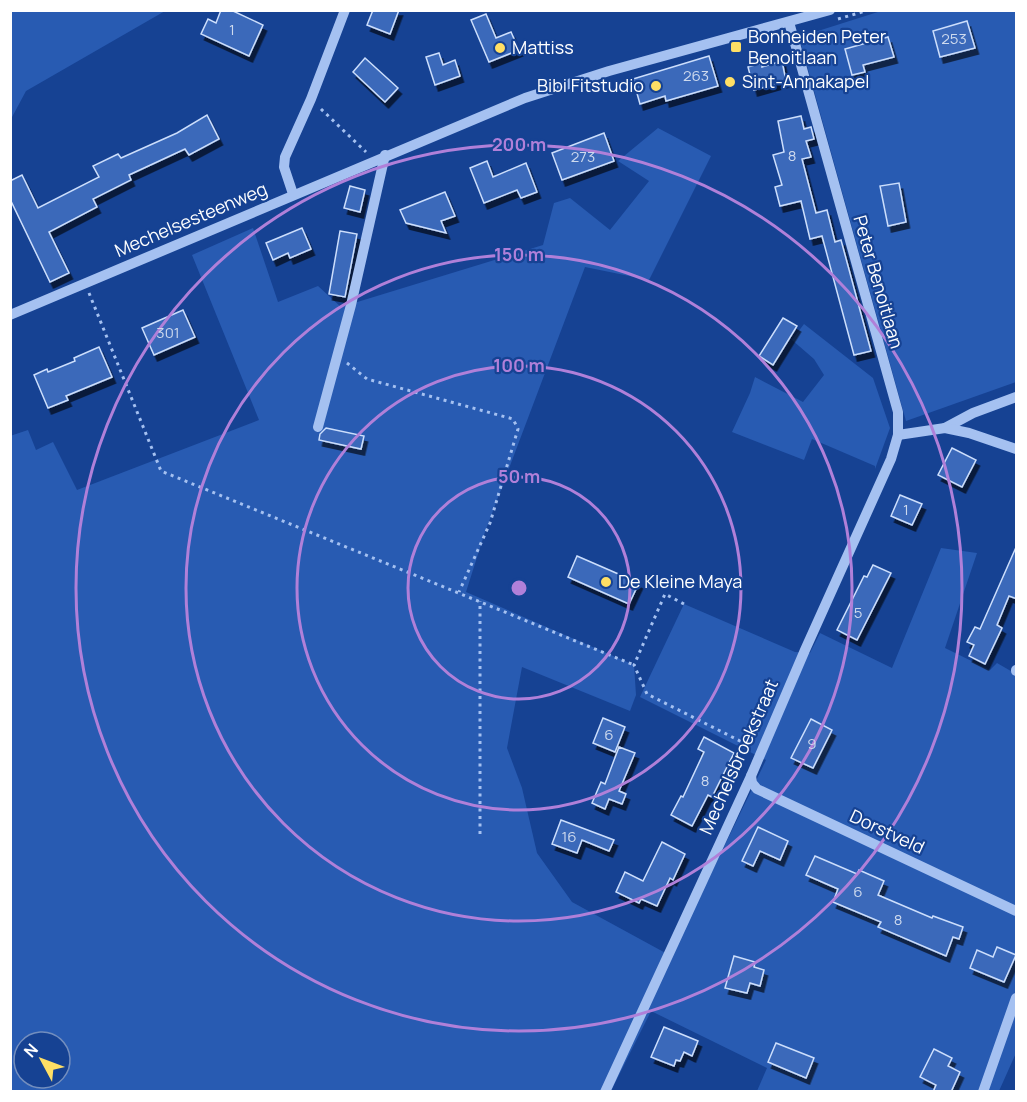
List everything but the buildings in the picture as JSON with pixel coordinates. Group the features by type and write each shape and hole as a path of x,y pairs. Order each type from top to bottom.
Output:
{"street":[{"path":"293,194 284,167 285,157 311,99 345,10"},
{"name":"Mechelsesteenweg","path":"10,315 525,98 609,70 789,22 833,15"},
{"name":"Peter Benoitlaan","path":"789,22 898,412 898,435"},
{"path":"318,427 351,305 379,158"},
{"path":"898,435 945,428 973,413 1017,398"},
{"path":"945,428 969,433 1017,449"},
{"name":"Mechelsbroekstraat","path":"605,1092 751,776 891,459 898,435"},
{"name":"Dorstveld","path":"751,776 752,783 757,789 1017,911"},
{"path":"983,1092 1017,998"}],"path":[{"path":"833,15 869,10"},
{"path":"311,99 379,158"},
{"path":"85,283 161,471 634,665 647,694 760,752"},
{"path":"338,356 367,379 513,419 518,429 490,523 459,592"},
{"path":"634,665 665,594 684,604"},
{"path":"480,601 480,834"}],"shaded area":[{"path":"11,10 165,11 26,91 11,119"},
{"path":"881,11 1016,11 1016,382 906,421 799,37"},
{"path":"658,128 711,156 649,280 585,267 485,532 466,592 634,665 636,695 630,711 522,667 507,748 522,788 537,853 572,902 671,956 766,760 640,697 684,604 795,652 810,653 820,633 892,668 941,548 977,553 945,648 990,670 997,663 1016,674 1016,1053 999,1091 757,1091 767,1068 651,1011 611,1091 11,1091 10,436 28,430 36,450 53,442 77,490 259,420 192,255 253,228 278,302 318,286 341,307 543,245 554,203 570,198 610,230 649,181 618,161"},
{"path":"804,324 873,378 890,428 875,469 875,466 812,439 804,460 732,432 755,377 803,402 824,375 814,359 792,340"}],"place":[{"name":"Bonheiden Peter Benoitlaan","path":"736,47"},
{"name":"Mattiss","path":"500,48"},
{"name":"Sint-Annakapel","path":"730,82"},
{"name":"Bibi Fitstudio","path":"656,86"},
{"name":"De Kleine Maya","path":"606,582"}]}
